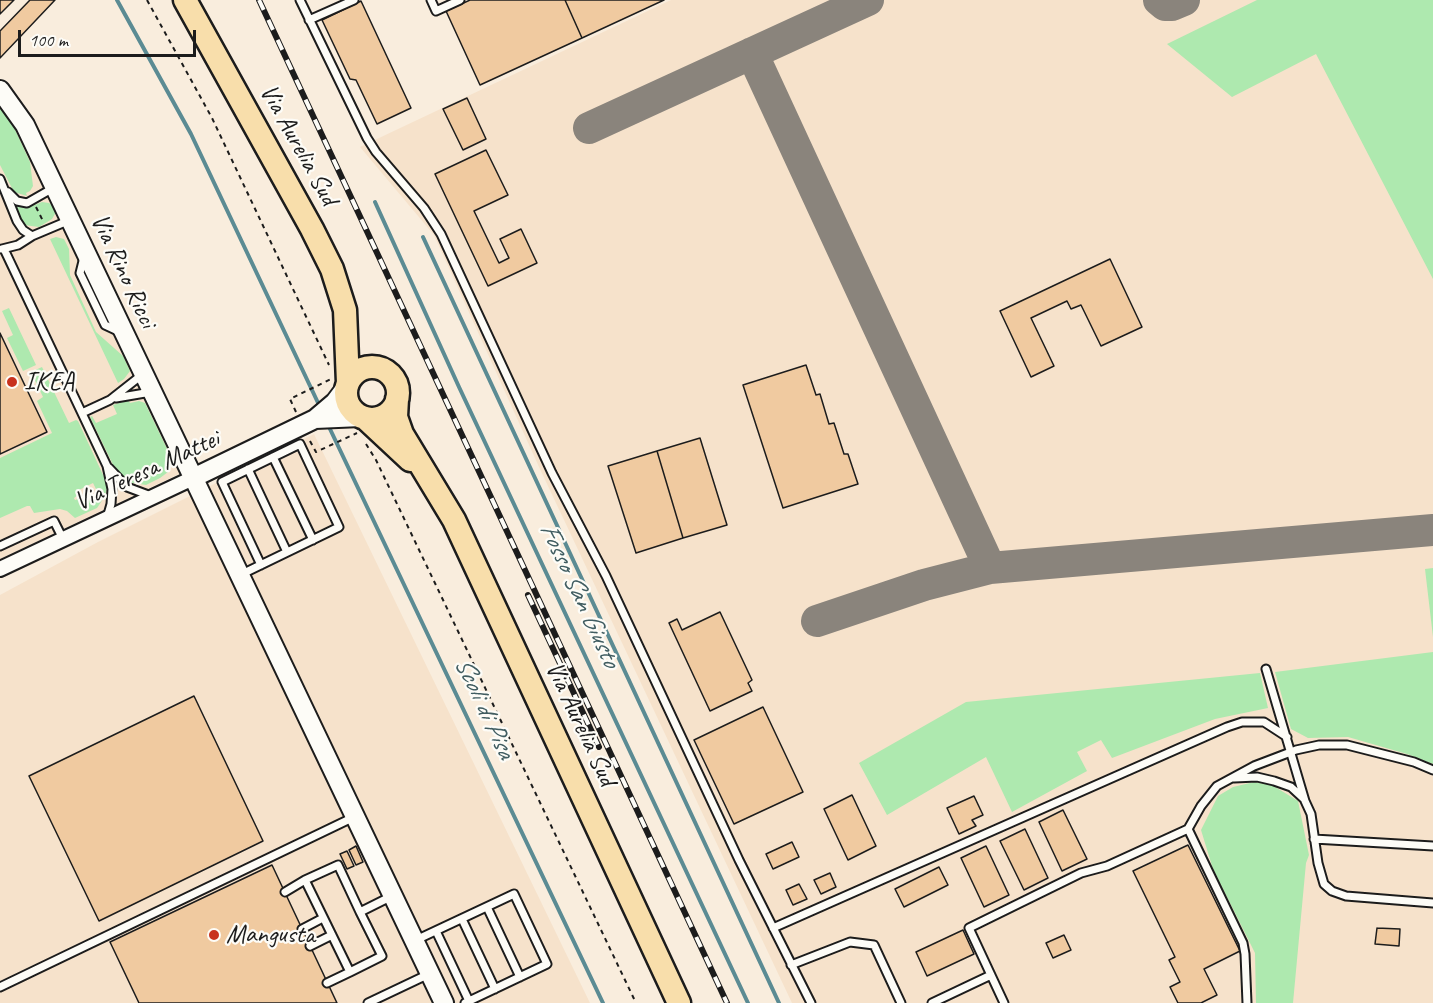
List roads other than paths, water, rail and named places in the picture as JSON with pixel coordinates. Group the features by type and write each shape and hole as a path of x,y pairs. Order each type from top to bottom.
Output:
{"main road":[{"name":"Via Aurelia Sud","path":"185,0 333,269 342,298 346,324"},
{"path":"346,324 363,351 395,382 398,425 406,444 424,473"},
{"path":"346,324 339,381 347,402 359,423 424,473"},
{"path":"339,381 362,369 375,368 384,371"},
{"path":"359,423 387,414 397,399"},
{"name":"Via Aurelia Sud","path":"424,473 454,520 679,1003"}],"street":[{"name":"Via Rino Ricci","path":"0,90 25,125 444,1003"},
{"path":"306,418 335,402 339,381"},
{"path":"306,418 359,423"},
{"name":"Via Teresa Mattei","path":"0,569 193,477 306,418"}],"lane":[{"path":"300,0 367,138 376,152 424,208 441,234 552,473 606,576 681,740 811,1003"},
{"path":"309,20 354,0"},
{"path":"431,0 436,11 460,0"},
{"path":"0,180 17,222 32,236"},
{"path":"4,188 17,201 27,203 55,187"},
{"path":"70,220 32,236 18,245 2,250 107,466 111,489 111,504 107,518"},
{"path":"82,413 110,400 143,374"},
{"path":"110,400 151,392"},
{"path":"239,575 339,527 300,444 222,482 261,564"},
{"path":"273,457 313,540"},
{"path":"107,466 127,487 153,496"},
{"path":"248,469 287,552"},
{"path":"0,546 54,520 63,539"},
{"path":"1266,669 1305,801 1311,814 1320,875 1324,884 1332,891 1346,896 1433,903"},
{"path":"773,928 1227,727 1242,722 1263,722 1287,737"},
{"path":"1004,1003 969,928 1081,873 1107,866 1188,829 1201,806 1217,786 1254,766 1291,752 1319,745 1347,745 1414,762 1433,770"},
{"path":"1232,778 1257,777 1274,781 1291,787 1305,801"},
{"path":"0,987 354,817"},
{"path":"1188,829 1243,943 1247,1003"},
{"path":"1314,839 1433,846"},
{"path":"285,892 338,865 382,956 327,983"},
{"path":"305,880 350,972"},
{"path":"414,942 436,931 514,894 547,964 467,1002 436,931"},
{"path":"360,912 392,896"},
{"path":"487,907 520,977"},
{"path":"302,929 324,918"},
{"path":"462,919 495,989"},
{"path":"310,946 332,935"},
{"path":"791,965 850,942 874,945 901,1003"},
{"path":"368,1003 429,974"},
{"path":"932,1003 991,975"}],"waterway":[{"path":"117,0 191,134 320,407"},
{"name":"Fosso San Giusto","path":"375,202 459,387 748,1003"},
{"path":"423,237 779,1003"},
{"name":"Scoli di Pisa","path":"330,429 603,1003"}],"railway":[{"path":"259,0 727,1003"},
{"path":"528,595 599,747"}],"place":[{"name":"IKEA","path":"12,382"},
{"name":"Mangusta","path":"214,935"}]}
